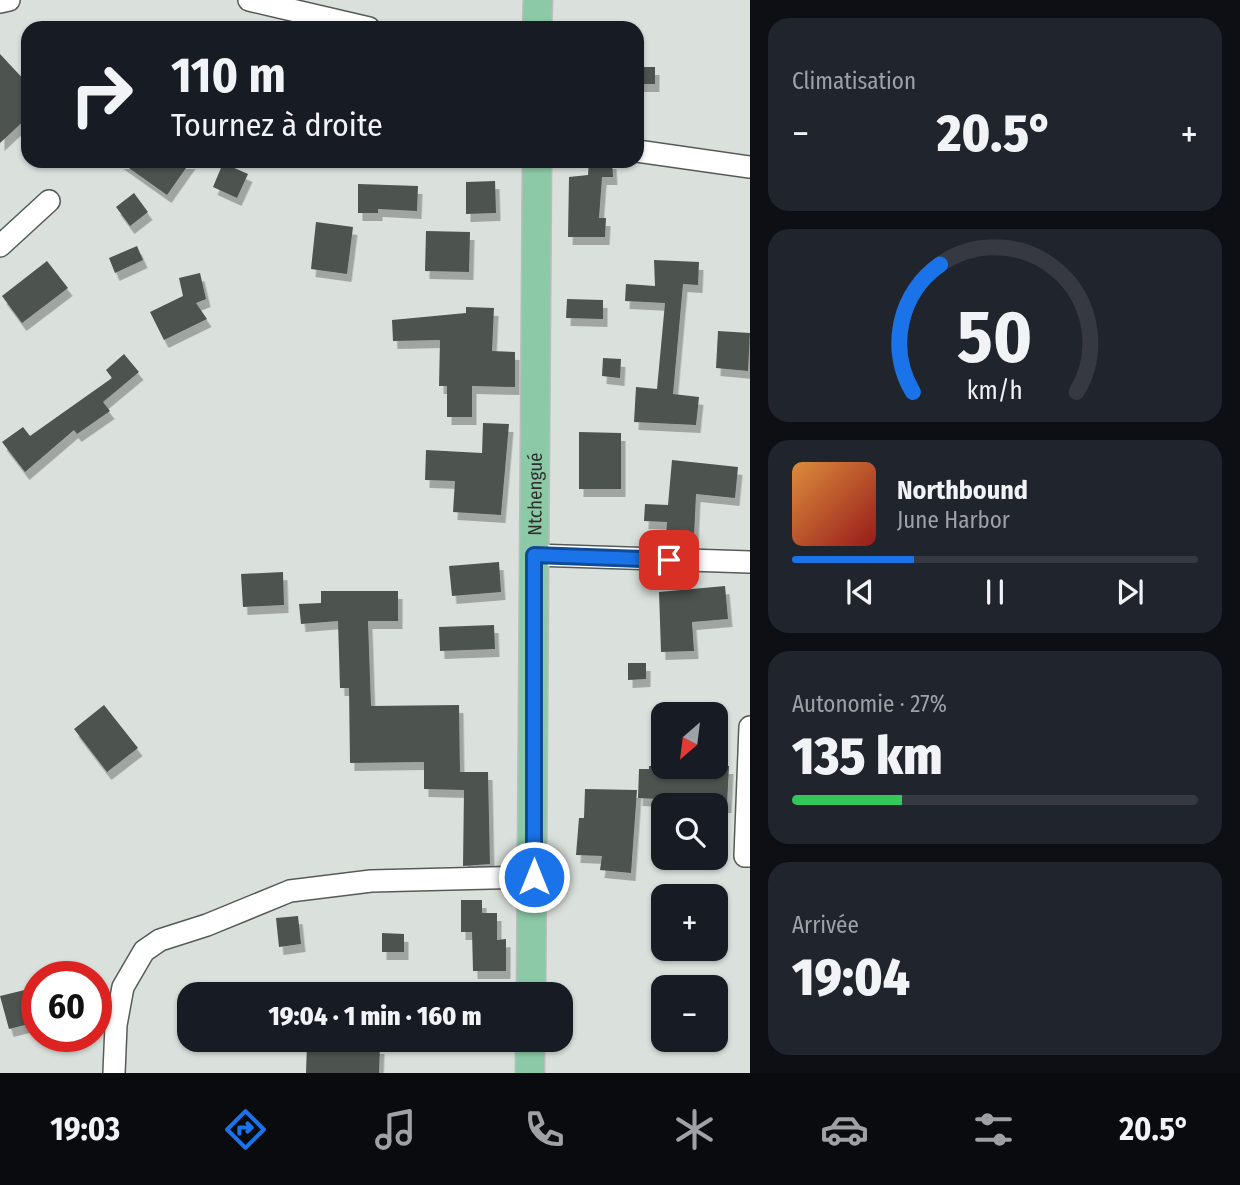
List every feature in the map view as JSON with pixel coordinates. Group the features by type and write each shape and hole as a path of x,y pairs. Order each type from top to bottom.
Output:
{"main road":[{"path":"537,21 538,0"},
{"name":"Ntchengué","path":"531,982 537,168"},
{"path":"530,1052 530,1073"}],"street":[{"path":"0,2 9,0"},
{"path":"249,0 339,21"},
{"path":"644,152 750,167"},
{"path":"0,246 49,201"},
{"path":"534,555 750,562"},
{"path":"750,727 745,856 750,856"},
{"path":"114,1073 116,1025 123,987 144,951 160,940 207,925 290,891 371,881 534,877"}],"building":[{"path":"0,54 21,76 21,124 0,143"},
{"path":"644,67 655,67 655,84 644,84"},
{"path":"129,168 186,168 167,195"},
{"path":"221,168 234,168 248,174 237,198 213,187"},
{"path":"588,168 612,168 613,177 602,177 599,218 606,218 605,237 568,237 569,177 588,175"},
{"path":"495,181 496,213 466,214 466,182"},
{"path":"358,184 418,186 417,211 378,209 378,213 358,213"},
{"path":"134,193 148,212 130,226 116,207"},
{"path":"316,222 353,227 347,274 311,269"},
{"path":"426,231 470,232 469,272 425,271"},
{"path":"137,246 143,260 115,273 109,258"},
{"path":"654,260 699,262 698,285 683,284 673,394 699,397 696,425 634,422 636,387 657,389 665,303 625,301 626,284 655,286"},
{"path":"47,261 68,288 22,323 2,296"},
{"path":"200,273 206,299 196,303 207,319 164,340 150,312 183,296 179,278"},
{"path":"567,299 603,300 603,319 566,318"},
{"path":"466,307 494,308 492,351 515,352 515,387 472,386 472,417 447,417 447,386 439,386 440,340 393,341 392,320 466,313"},
{"path":"718,331 750,333 748,371 716,368"},
{"path":"124,354 139,372 103,402 110,411 77,434 74,430 25,472 2,442 23,427 30,436 112,378 106,370"},
{"path":"603,358 621,359 620,378 602,376"},
{"path":"483,423 509,424 501,515 453,512 455,481 425,480 426,450 482,453"},
{"path":"579,432 621,433 621,489 579,489"},
{"path":"672,460 738,467 735,498 696,494 694,537 666,536 667,522 644,521 645,504 668,505"},
{"path":"499,562 501,592 452,596 449,566"},
{"path":"283,572 284,605 243,607 241,574"},
{"path":"725,586 728,619 692,622 694,651 661,652 659,592"},
{"path":"321,591 398,591 398,621 368,621 371,706 459,705 460,772 488,772 490,864 463,866 464,790 424,789 424,762 350,763 349,688 340,688 338,621 301,624 299,604 321,603"},
{"path":"494,625 495,649 440,651 439,627"},
{"path":"628,663 646,663 646,679 628,680"},
{"path":"104,705 138,748 107,772 74,729"},
{"path":"651,766 651,779 728,779 729,766 728,793 651,793 651,799 638,798 639,769 649,769"},
{"path":"585,789 637,790 631,873 600,870 602,856 576,855 579,818 584,818"},
{"path":"461,900 482,900 482,913 497,913 497,940 506,939 506,971 473,971 472,932 461,932"},
{"path":"298,916 301,944 279,947 276,918"},
{"path":"382,933 404,934 404,952 382,952"},
{"path":"21,991 21,1026 9,1029 0,996"},
{"path":"307,1052 380,1052 379,1073 306,1073"}],"route":[{"path":"534,877 534,555 669,560"}]}
